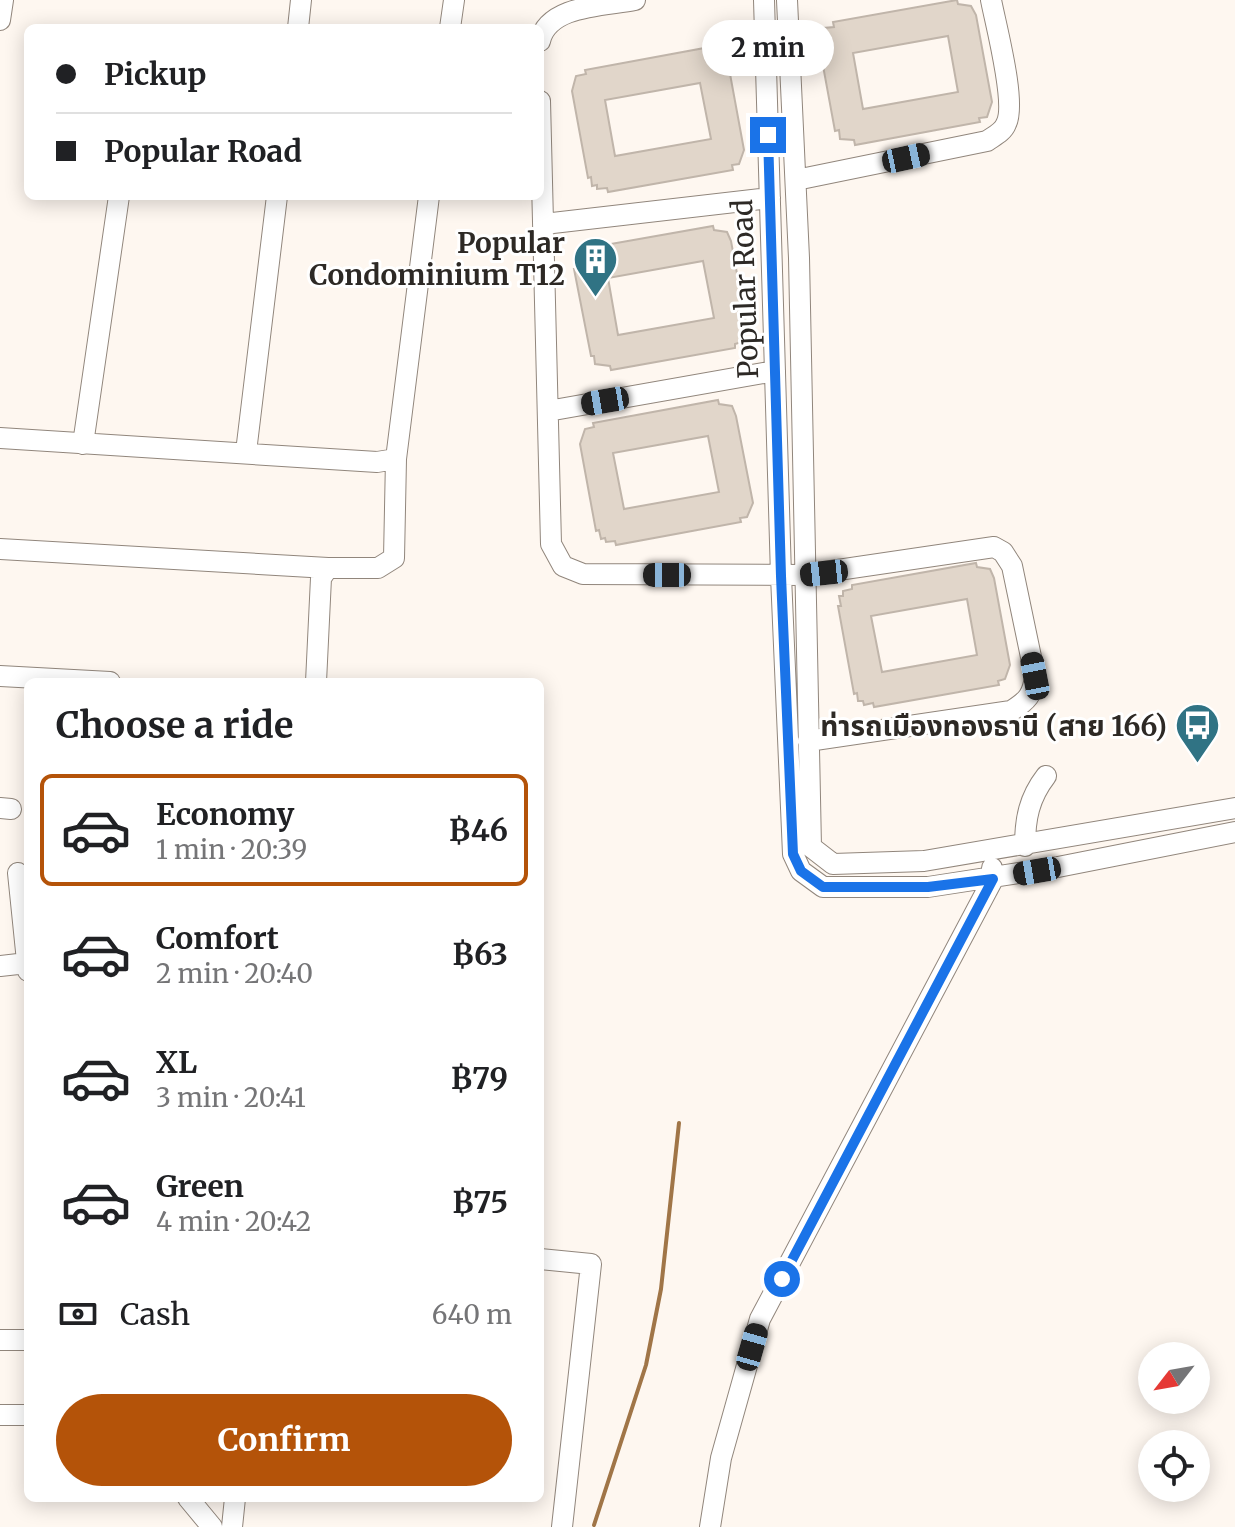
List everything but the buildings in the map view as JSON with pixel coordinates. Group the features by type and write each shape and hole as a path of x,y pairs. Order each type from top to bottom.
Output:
{"street":[{"path":"0,20 3,0"},
{"path":"298,24 301,0"},
{"path":"451,24 454,0"},
{"path":"544,26 555,8 635,0"},
{"path":"796,180 987,141 1001,131 1008,123 1009,105 991,0"},
{"path":"764,4 793,1"},
{"name":"Popular Road","path":"793,1 811,847 820,857"},
{"name":"Popular Road","path":"764,4 781,576 793,854 801,871"},
{"path":"544,224 770,198"},
{"path":"83,444 118,200"},
{"path":"246,452 277,200"},
{"path":"0,549 328,568 378,568 394,558 396,459 428,200"},
{"path":"543,200 551,544 563,566 583,574 804,575 994,547 1003,552 1012,566 1035,676 1033,692 1011,711 808,741"},
{"path":"548,411 775,371"},
{"path":"0,438 377,462 396,459"},
{"path":"316,678 321,578 328,568"},
{"path":"0,676 37,678"},
{"path":"1025,846 1028,809 1035,790 1046,776"},
{"path":"1235,808 924,861 833,864 820,857 801,871 823,887 928,887 993,879 1235,832"},
{"path":"1199,814 1203,838"},
{"path":"710,1527 721,1458 760,1319 993,879 991,852"},
{"path":"18,873 24,933"},
{"path":"0,966 24,963"},
{"path":"544,1259 591,1264 562,1527"},
{"path":"0,1340 24,1340"},
{"path":"0,1415 24,1415"},
{"path":"191,1502 212,1527"},
{"path":"232,1527 235,1502"}],"waterway":[{"path":"594,1525 646,1365 661,1289 679,1123"}],"place":[{"name":"Popular Condominium T12","path":"596,298"},
{"name":"ท่ารถเมืองทองธานี (สาย 166)","path":"1198,765"}],"route":[{"path":"768,135 793,854 801,871 823,887 928,887 993,879 782,1279"}]}
